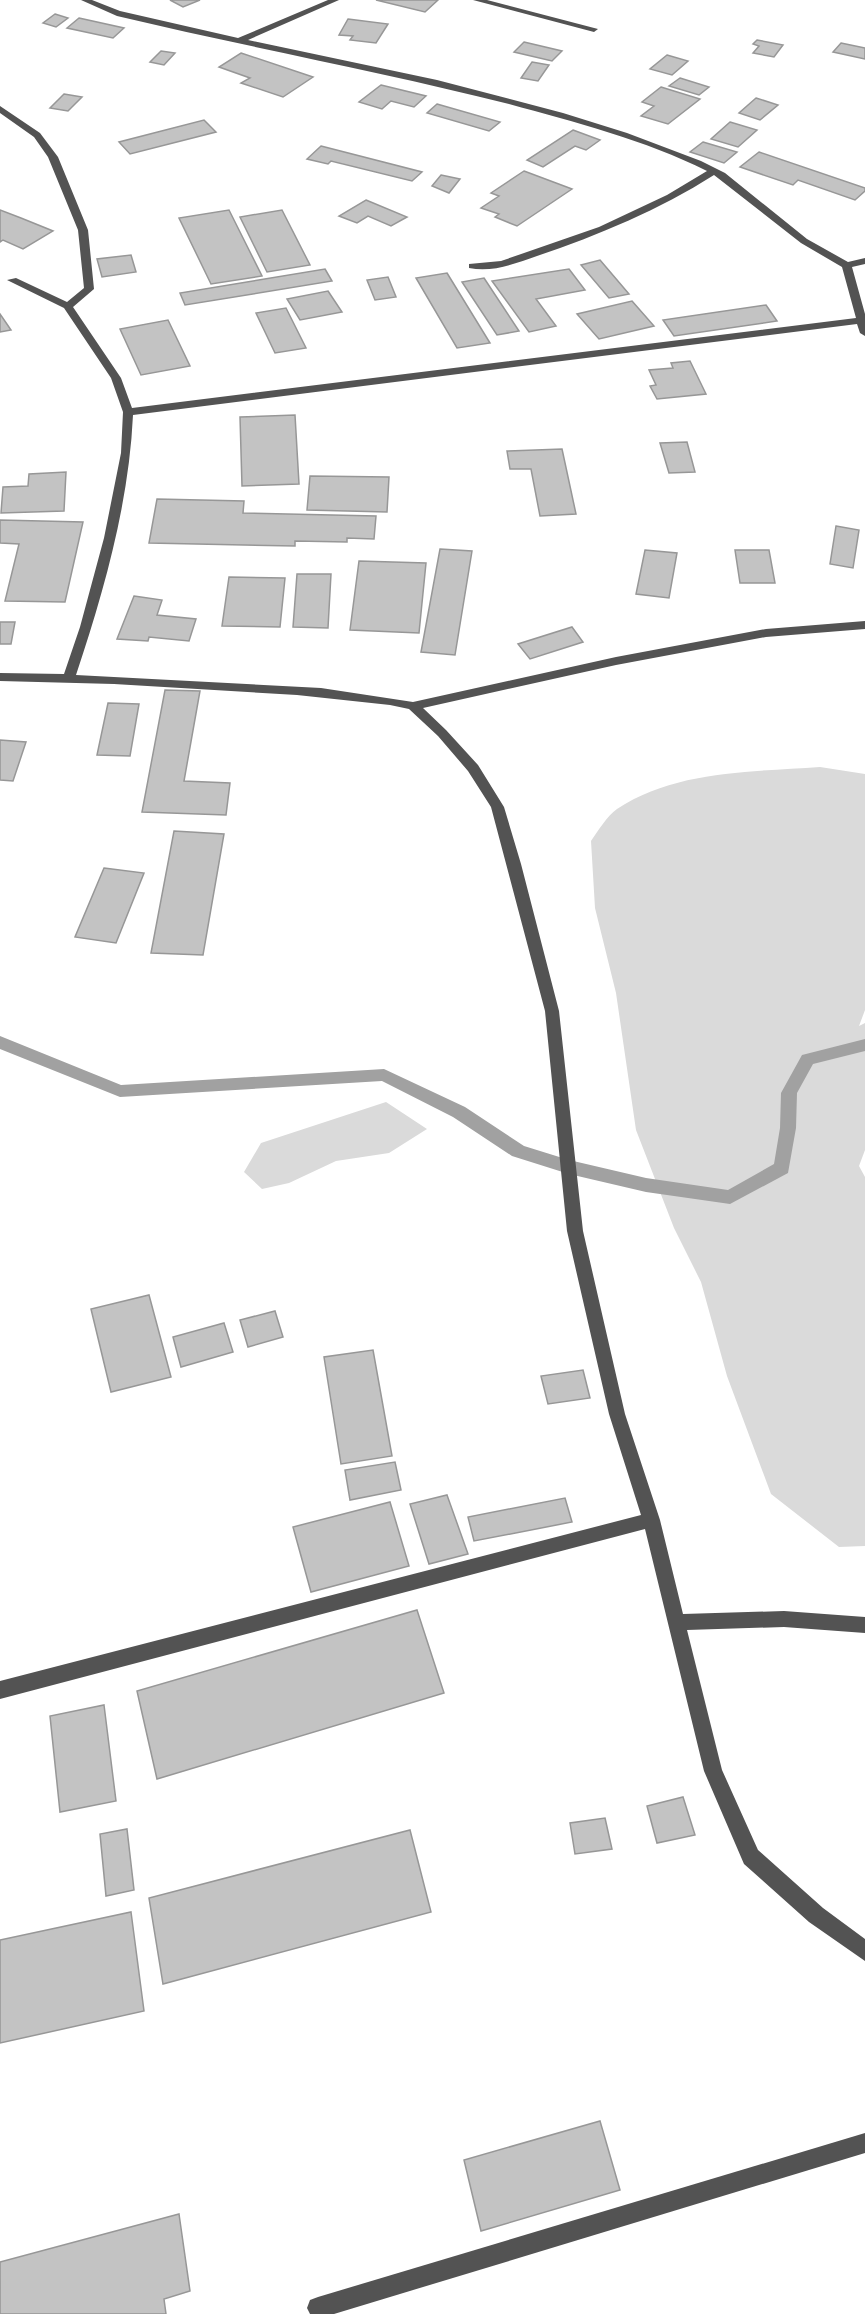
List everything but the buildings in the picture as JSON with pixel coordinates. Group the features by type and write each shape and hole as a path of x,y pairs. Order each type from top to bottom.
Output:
{"street":[{"path":"85,0 117,13 437,83 560,115 624,135 714,171 804,241 847,265 865,261"},
{"path":"239,41 335,0"},
{"path":"477,0 594,29"},
{"path":"0,109 37,135 53,157 83,230 89,290 68,306"},
{"path":"473,266 497,265 571,242 684,191 714,171"},
{"path":"847,265 864,321 865,333"},
{"path":"12,280 68,306 116,378 128,412 126,453 110,538 86,627 69,677"},
{"path":"128,412 285,395 609,350 757,335 864,321"},
{"path":"0,677 69,677 279,690 383,699 413,706 616,661 766,633 865,625"},
{"path":"413,706 442,733 473,768 496,807 514,864 552,1011 575,1231 617,1414 651,1520 713,1771 751,1857 816,1915 865,1951"},
{"path":"0,1690 651,1520"},
{"path":"676,1622 784,1619 865,1625"},
{"path":"318,2308 865,2143"}],"shaded area":[{"path":"820,767 865,774 865,1010 859,1026 865,1023 865,1150 859,1166 865,1177 865,1546 839,1547 771,1494 727,1376 701,1282 674,1228 636,1130 616,993 595,908 591,841 617,809 640,796 664,787 715,775"},
{"path":"386,1102 427,1129 389,1153 336,1161 289,1183 262,1189 244,1172 261,1143"}],"waterway":[{"path":"0,1042 120,1091 384,1075 459,1112 518,1151 569,1167 646,1185 730,1197 782,1168 788,1128 789,1093 808,1059 865,1045"}]}
